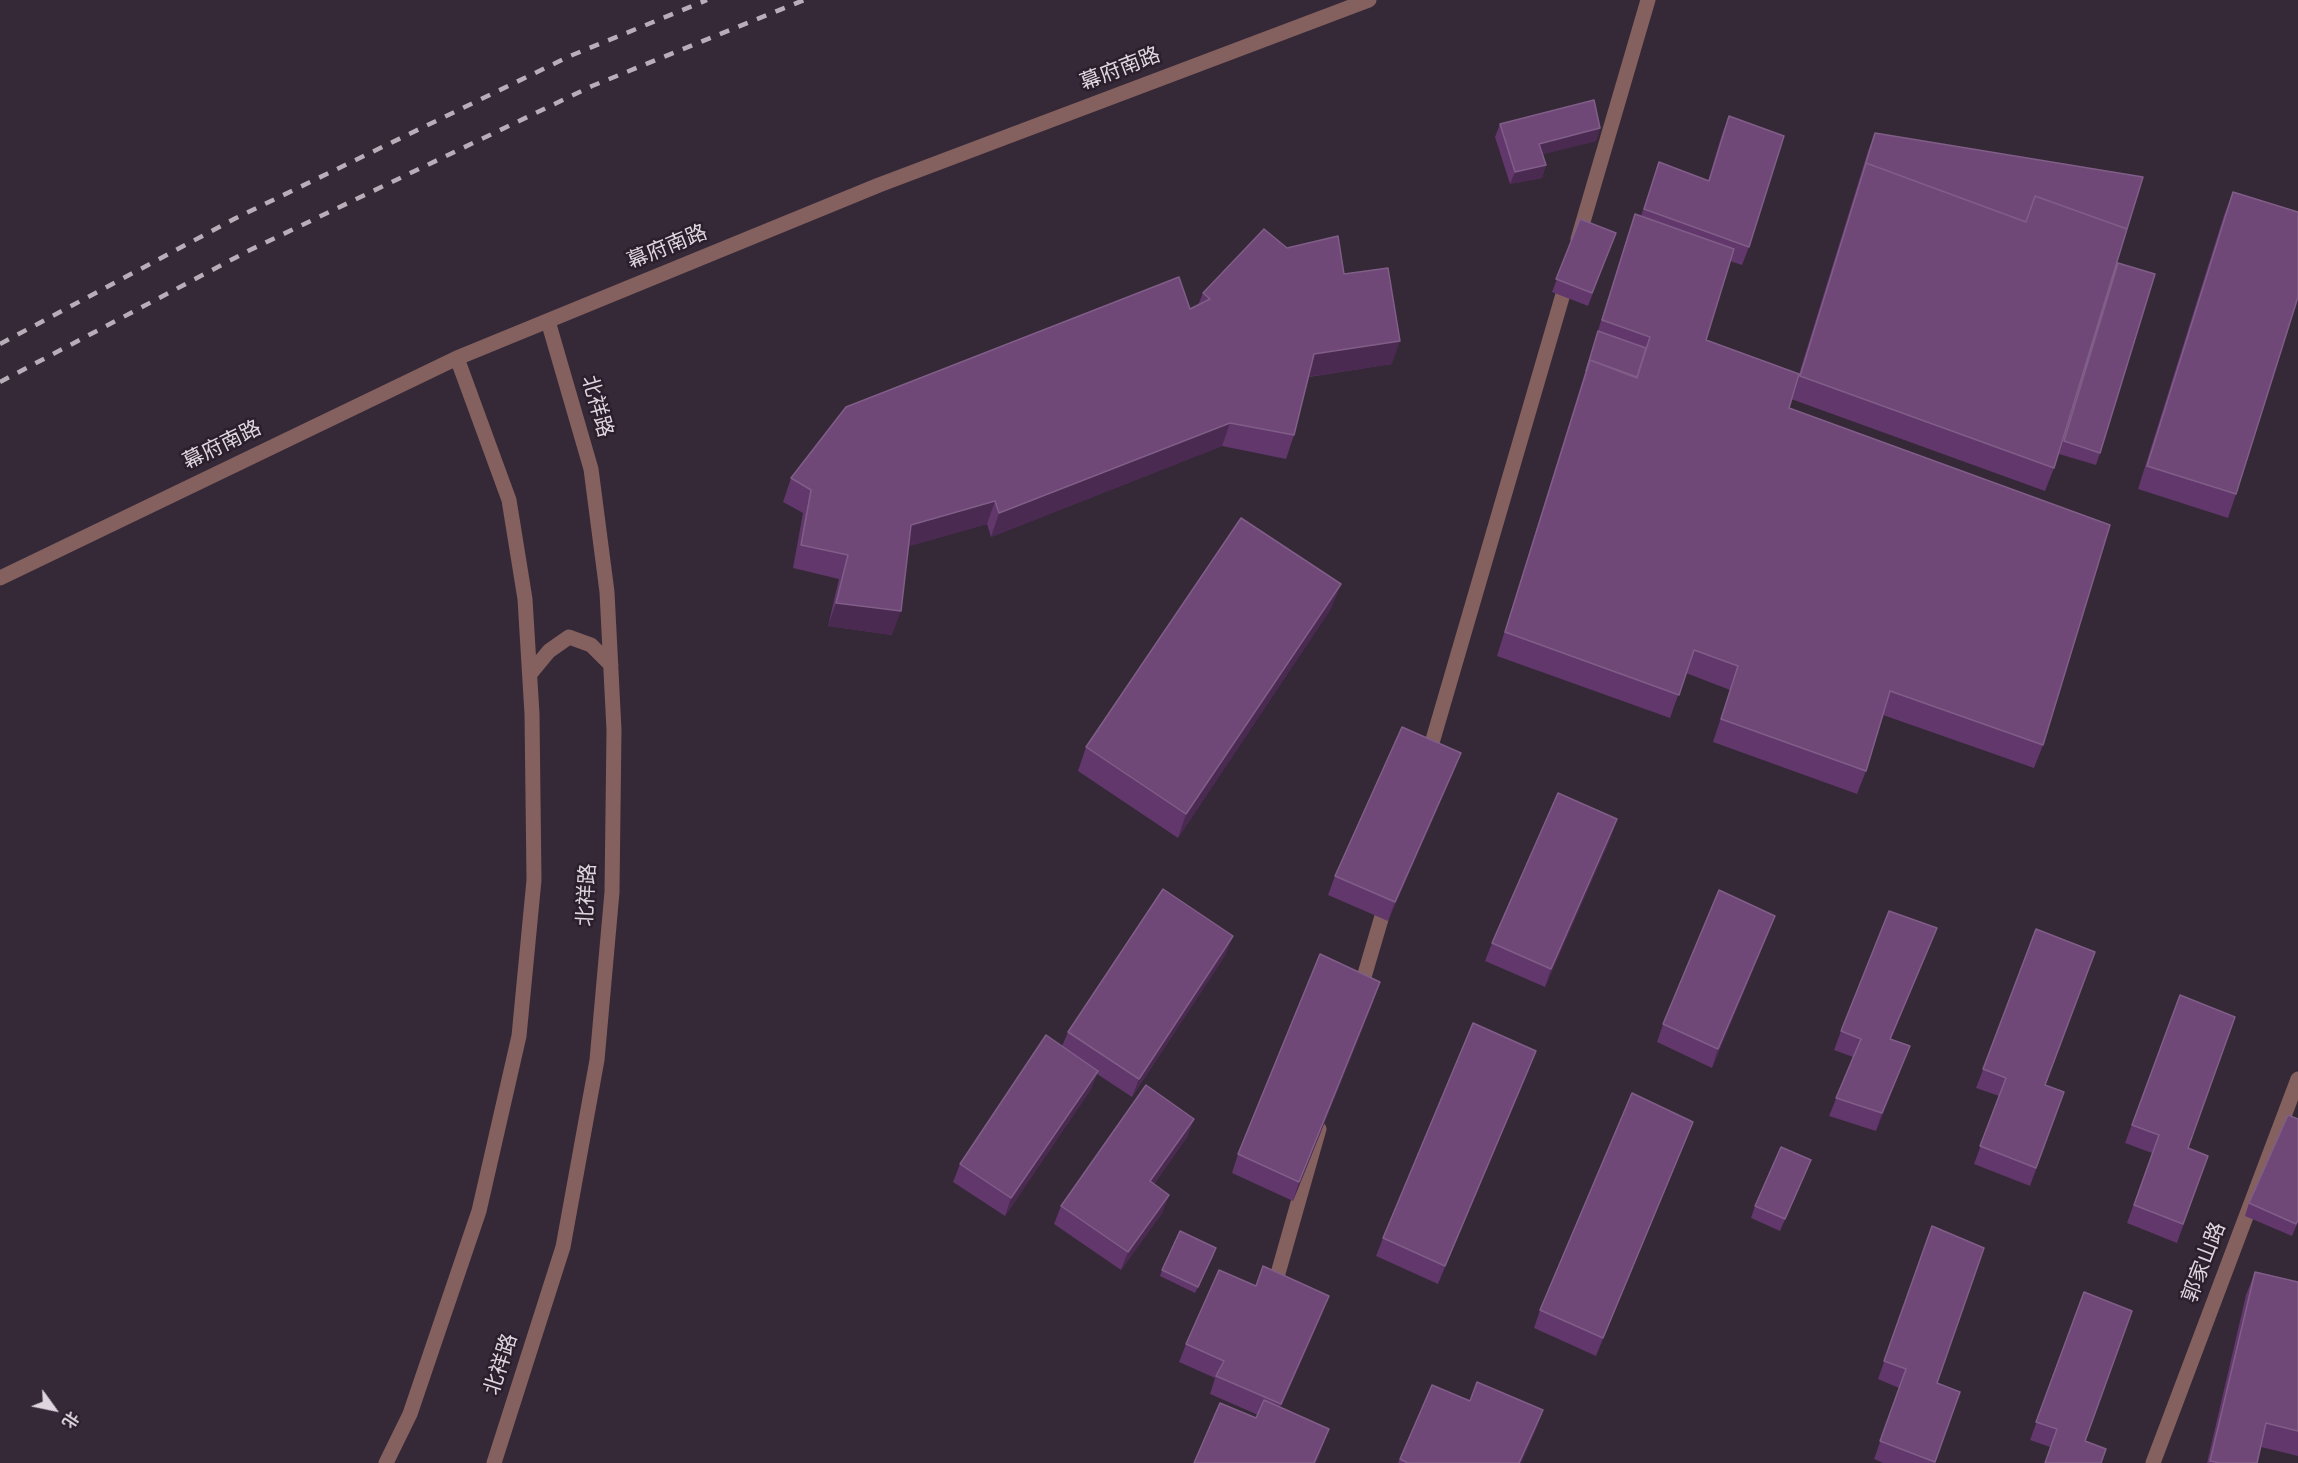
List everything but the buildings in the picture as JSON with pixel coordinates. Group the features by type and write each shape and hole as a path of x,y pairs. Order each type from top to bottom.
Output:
{"street":[{"name":"幕府南路","path":"0,578 457,358 879,185 1369,0"},
{"path":"1424,772 1648,0"},
{"name":"北祥路","path":"494,1463 563,1247 597,1060 612,892 614,730 607,592 591,469 548,321"},
{"path":"386,1463 410,1414 478,1211 519,1036 534,880 530,674 525,599 509,500 457,358"},
{"path":"530,674 549,651 569,637 591,645 611,665"},
{"path":"1353,1014 1390,887"},
{"name":"郭家山路","path":"2153,1463 2298,1079"},
{"path":"1269,1302 1323,1117"}],"railway":[{"path":"0,344 236,218 570,56 707,0"},
{"path":"0,382 250,250 592,86 804,0"}]}
